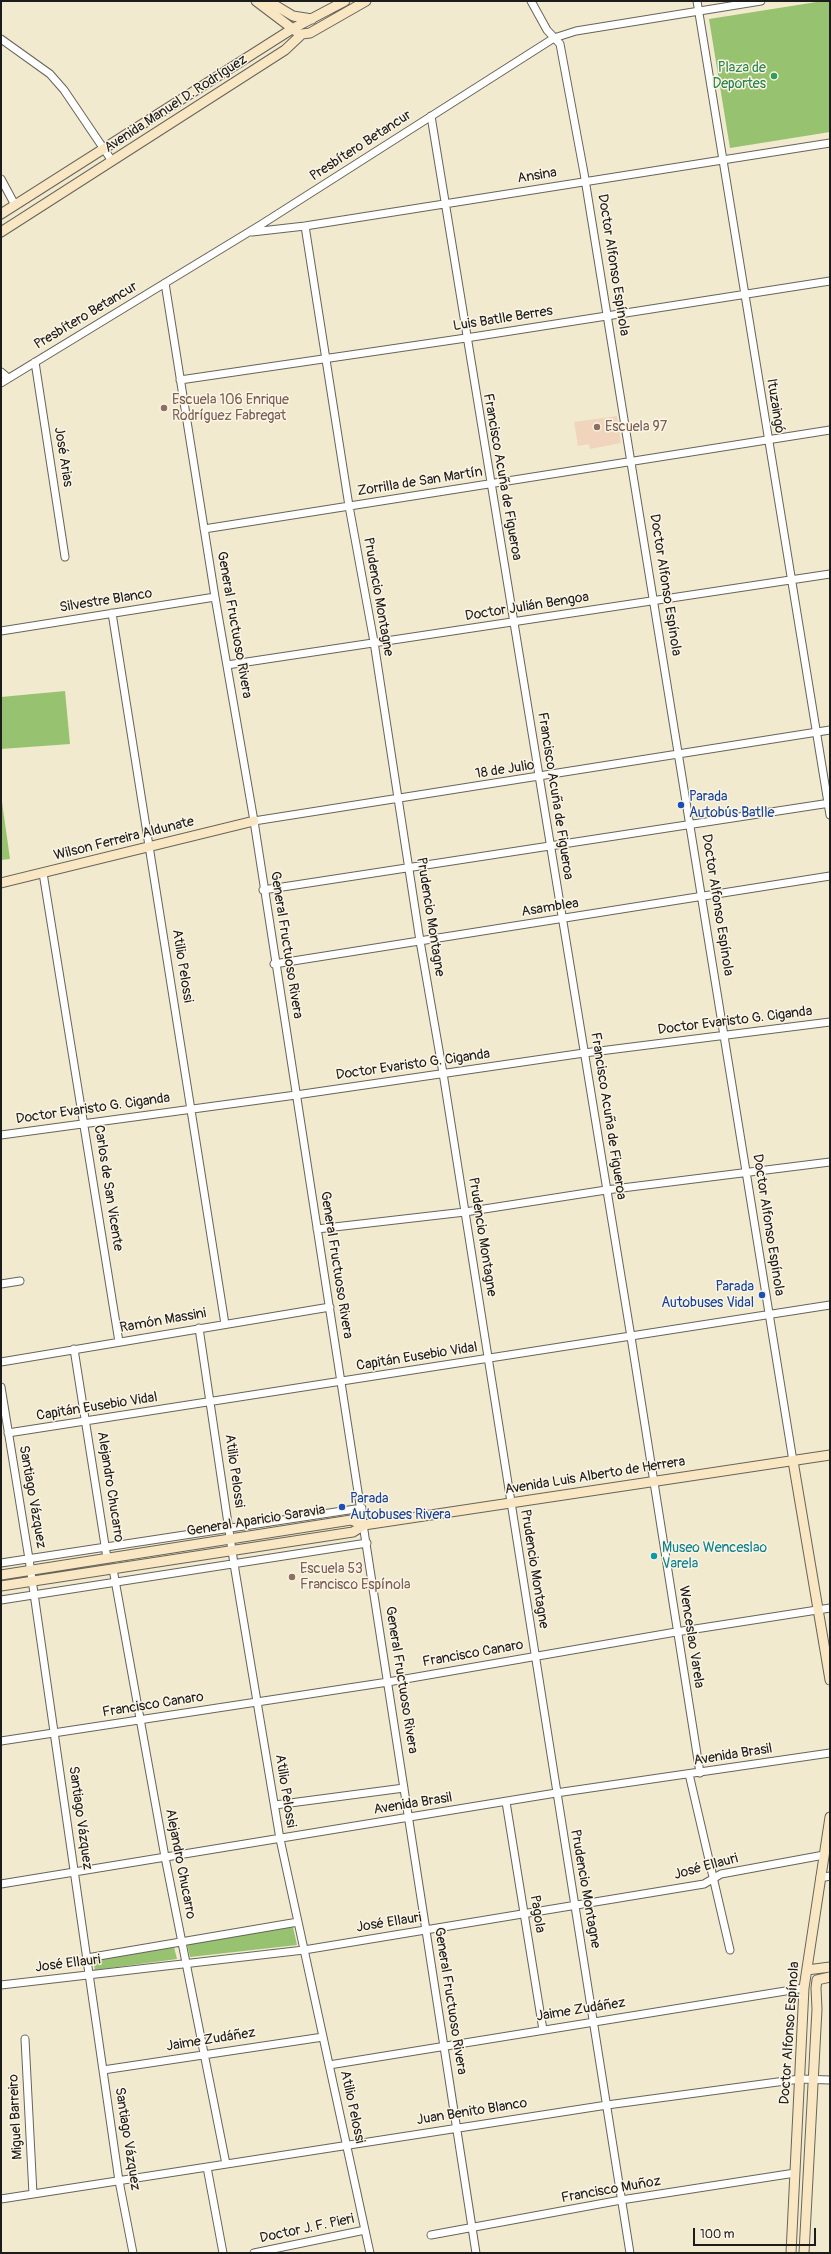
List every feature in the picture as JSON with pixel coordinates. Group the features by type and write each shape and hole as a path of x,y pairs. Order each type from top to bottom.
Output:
{"street":[{"path":"256,1 292,29 302,34"},
{"path":"268,1 293,16 310,18 317,23 317,28"},
{"name":"Avenida Manuel D. Rodríguez","path":"1,214 292,29 310,18 346,1"},
{"name":"Avenida Manuel D. Rodríguez","path":"1,232 285,50 302,34 310,33 366,1"},
{"name":"Doctor Alfonso Espínola","path":"531,1 538,16 560,44 586,182 768,1315 830,1680"},
{"name":"Ituzaingó","path":"697,1 790,580 830,815"},
{"name":"Presbítero Betancur","path":"1,383 248,233 554,38 576,31 761,1"},
{"path":"1,39 50,74 64,90 112,161"},
{"name":"Francisco Acuña de Figueroa","path":"431,116 466,338 631,1337 652,1482"},
{"name":"Ansina","path":"248,233 306,226 830,143"},
{"path":"1,179 15,205"},
{"name":"Prudencio Montagne","path":"306,226 325,359 349,506 374,642 420,941 443,1073 556,1794 595,2022 630,2253"},
{"name":"Luis Batlle Berres","path":"180,380 830,282"},
{"name":"General Fructuoso Rivera","path":"165,283 215,597 254,822 274,964 362,1508 476,2253"},
{"name":"José Arias","path":"35,362 65,557"},
{"path":"1,372 8,378"},
{"name":"Zorrilla de San Martín","path":"204,529 830,430"},
{"name":"Doctor Julián Bengoa","path":"227,665 830,574"},
{"name":"Silvestre Blanco","path":"1,631 215,597"},
{"name":"Atilio Pelossi","path":"112,613 225,1324"},
{"name":"18 de Julio","path":"254,822 539,778 830,730"},
{"path":"263,890 409,866 550,847 829,803"},
{"name":"Wilson Ferreira Aldunate","path":"1,883 254,822"},
{"name":"Carlos de San Vicente","path":"43,873 85,1123 118,1342"},
{"name":"Asamblea","path":"274,964 701,898 830,876"},
{"name":"Doctor Evaristo G. Ciganda","path":"1,1135 296,1095 584,1053 830,1022"},
{"path":"317,1229 465,1212 606,1190 830,1162"},
{"path":"1,1284 20,1281"},
{"name":"Capitán Eusebio Vidal","path":"8,1434 830,1305"},
{"name":"Ramón Massini","path":"1,1362 330,1307"},
{"name":"Atilio Pelossi","path":"199,1328 234,1564 280,1838 370,2253"},
{"name":"Alejandro Chucarro","path":"74,1349 108,1558"},
{"name":"Santiago Vázquez","path":"1,1387 29,1559 103,2070 133,2253"},
{"name":"Avenida Luis Alberto de Herrera","path":"364,1525 830,1455"},
{"name":"Wenceslao Varela","path":"652,1482 700,1773"},
{"name":"General Aparicio Saravia","path":"1,1563 362,1508"},
{"name":"General Aparicio Saravia","path":"1,1575 231,1540 350,1520 364,1525"},
{"name":"General Aparicio Saravia","path":"1,1586 353,1532 364,1525"},
{"path":"1,1600 367,1543"},
{"name":"Alejandro Chucarro","path":"113,1569 165,1857 226,2164"},
{"name":"Francisco Canaro","path":"1,1741 55,1734 257,1701 388,1682 676,1632 830,1608"},
{"name":"Avenida Brasil","path":"1,1884 556,1794 830,1753"},
{"path":"689,1774 730,1950"},
{"path":"275,1806 404,1788"},
{"name":"Pagola","path":"506,1802 543,2030"},
{"name":"Doctor Alfonso Espínola","path":"791,2253 804,1988 830,1817"},
{"name":"José Ellauri","path":"1,1985 186,1962 304,1950 704,1884 721,1874 824,1855"},
{"path":"820,1878 830,1876"},
{"name":"José Ellauri","path":"87,1958 298,1922"},
{"path":"816,1984 807,1970 830,1967"},
{"name":"Jaime Zudáñez","path":"329,2066 804,1988 830,1977"},
{"name":"Doctor Alfonso Espínola","path":"804,2253 814,2080 817,2009 816,1984"},
{"name":"Jaime Zudáñez","path":"103,2070 323,2037"},
{"name":"Miguel Barreiro","path":"25,2039 33,2194"},
{"name":"Juan Benito Blanco","path":"120,2181 346,2144 607,2105 800,2079 830,2080"},
{"path":"207,2167 223,2253"},
{"name":"Francisco Muñoz","path":"431,2235 621,2200 795,2173"},
{"path":"1,2198 120,2181"},
{"name":"Doctor J. F. Pieri","path":"254,2253 365,2230"}],"shaded area":[{"name":"Escuela 97","path":"617,416 621,443 590,449 589,444 578,446 574,422"}],"green space":[{"name":"Plaza de Deportes","path":"830,1 830,132 730,148 709,19"},
{"path":"65,691 70,744 1,749 1,697"},
{"path":"1,795 10,859 1,860"},
{"path":"293,1927 297,1945 190,1957 187,1944"},
{"path":"174,1947 177,1959 95,1970 93,1960"}],"place":[{"name":"Plaza de Deportes","path":"774,76"},
{"name":"Escuela 106 Enrique Rodríguez Fabregat","path":"164,408"},
{"name":"Escuela 97","path":"597,427"},
{"name":"Parada Autobús Batlle","path":"681,805"},
{"name":"Parada Autobuses Vidal","path":"762,1295"},
{"name":"Parada Autobuses Rivera","path":"342,1507"},
{"name":"Museo Wenceslao Varela","path":"654,1556"},
{"name":"Escuela 53 Francisco Espínola","path":"292,1577"}]}
